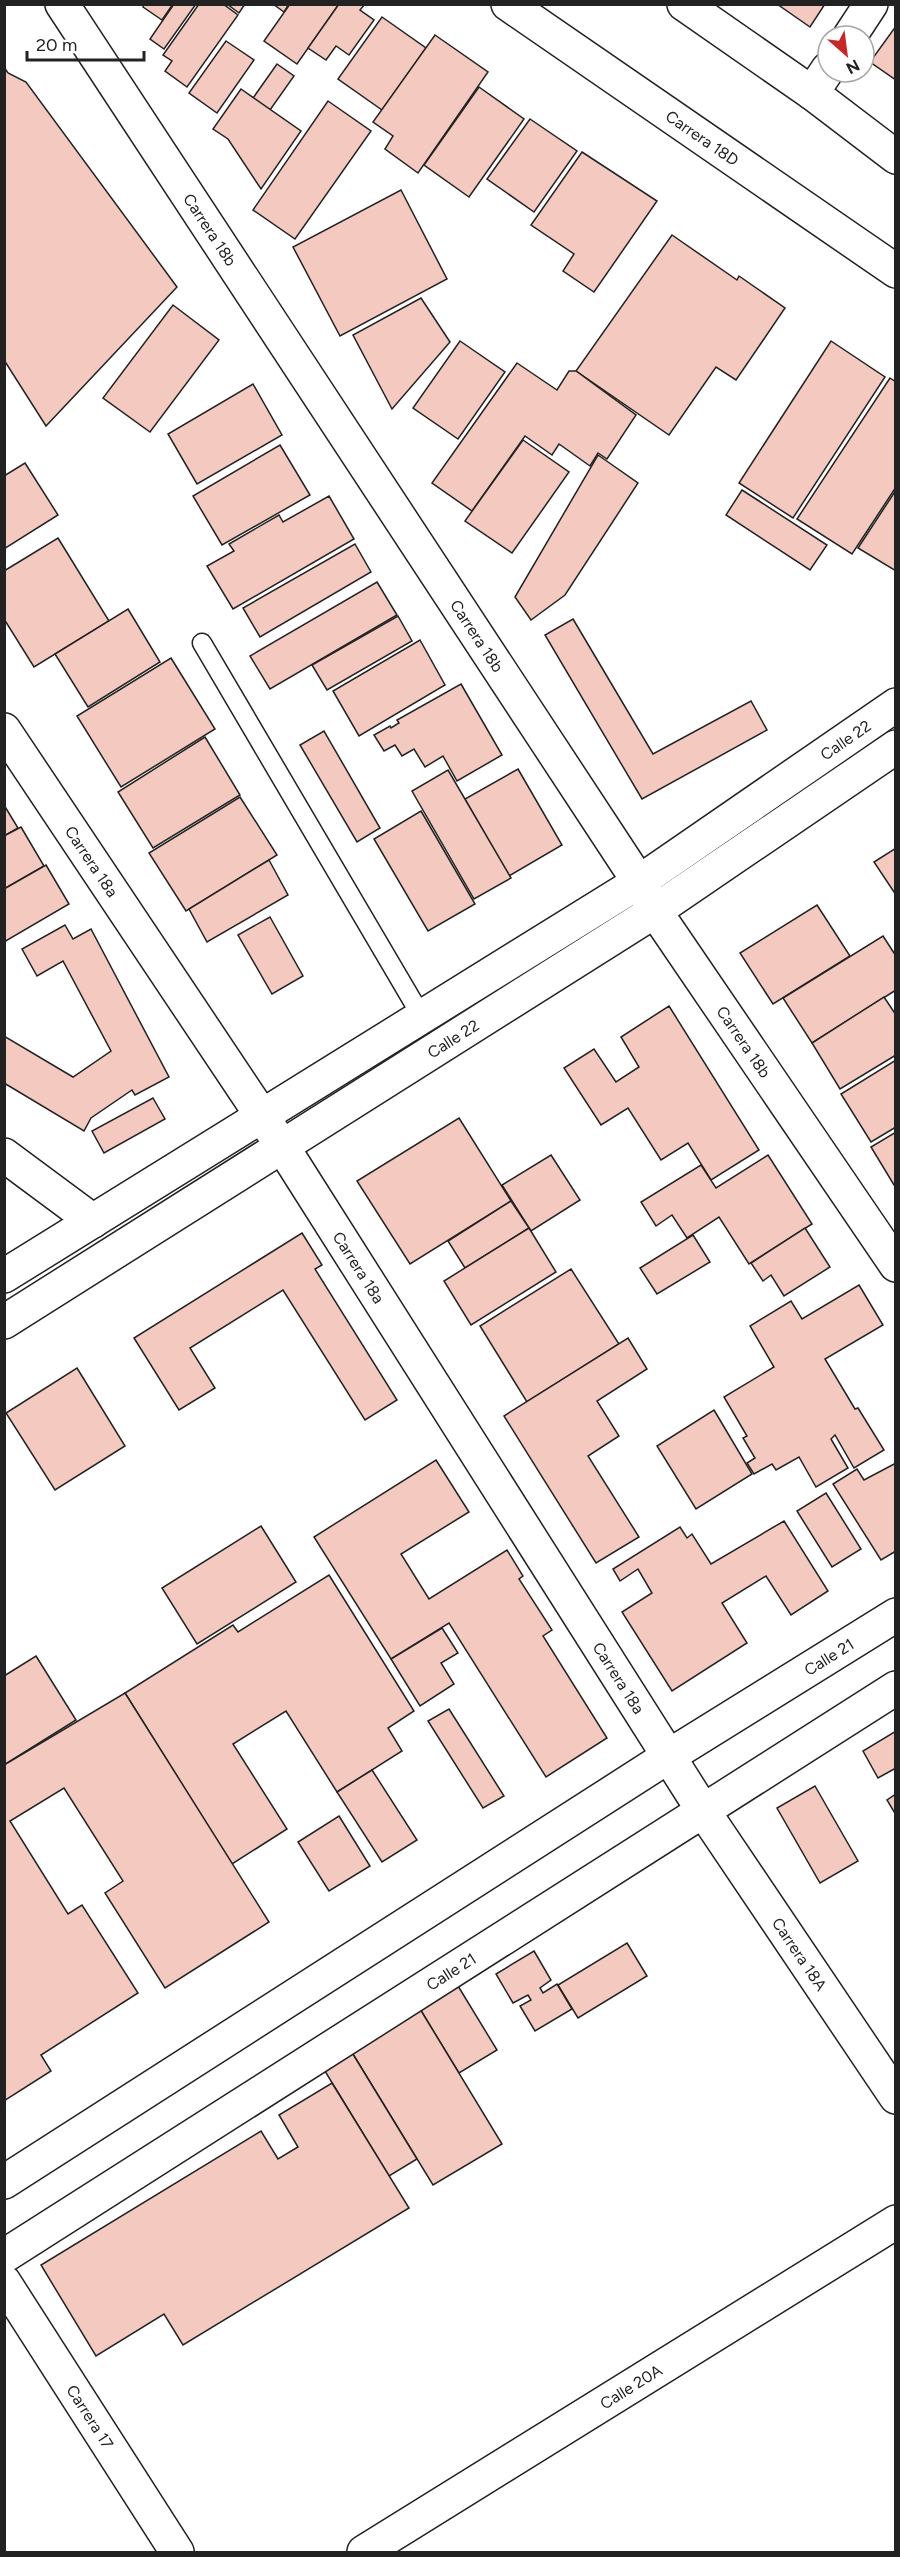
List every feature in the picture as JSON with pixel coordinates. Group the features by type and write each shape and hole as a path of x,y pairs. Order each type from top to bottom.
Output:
{"street":[{"name":"Carrera 18b","path":"62,4 639,882 655,911 896,1265"},
{"name":"Carrera 18D","path":"508,4 896,271"},
{"path":"684,4 816,79"},
{"path":"858,24 871,4"},
{"path":"823,84 896,157"},
{"name":"Calle 22","path":"4,1276 639,882 896,705"},
{"name":"Carrera 18a","path":"4,730 282,1146 702,1809"},
{"name":"Calle 22","path":"4,1322 655,911 896,747"},
{"path":"4,1155 93,1221"},
{"name":"Calle 21","path":"4,2181 669,1756 896,1615"},
{"name":"Calle 21","path":"4,2256 702,1809 896,1688"},
{"name":"Carrera 18A","path":"702,1809 896,2097"},
{"name":"Calle 20A","path":"364,2553 896,2222"},
{"name":"Carrera 17","path":"4,2282 177,2553"}],"lane":[{"path":"202,643 422,1017"}],"building":[{"path":"144,4 173,4 162,20 143,7"},
{"path":"174,4 196,4 164,49 150,39"},
{"path":"199,4 223,4 238,15 187,87 165,71 172,61 163,55"},
{"path":"227,4 245,4 239,13"},
{"path":"273,4 289,4 284,12"},
{"path":"290,4 339,4 297,64 264,41"},
{"path":"339,4 365,4 360,10 374,20 349,55 336,46 326,60 308,48"},
{"path":"777,4 825,4 810,27"},
{"path":"382,17 426,48 382,110 338,79"},
{"path":"896,26 896,80 876,66 876,54"},
{"path":"435,35 488,72 418,173 385,149 393,136 373,122"},
{"path":"226,41 254,60 217,113 189,93"},
{"path":"277,64 294,76 270,110 253,98"},
{"path":"4,67 8,73 26,82 177,287 46,426 4,360"},
{"path":"479,87 524,119 469,197 424,165"},
{"path":"241,89 301,131 261,189 228,139 213,129"},
{"path":"328,101 371,131 295,239 253,210"},
{"path":"530,119 577,151 534,212 487,179"},
{"path":"582,152 657,201 594,292 563,271 574,254 531,225"},
{"path":"401,190 447,279 340,336 293,247"},
{"path":"672,235 737,280 739,276 785,308 736,380 716,367 669,435 576,371"},
{"path":"421,298 450,342 392,409 353,335"},
{"path":"173,305 219,340 150,432 103,398"},
{"path":"460,341 505,372 458,439 413,408"},
{"path":"831,341 885,377 793,518 739,483"},
{"path":"517,363 557,390 569,371 576,371 636,415 607,459 598,453 590,466 559,444 552,455 525,436 472,511 432,483"},
{"path":"890,378 896,382 896,487 852,554 797,519"},
{"path":"253,384 282,435 197,484 168,434"},
{"path":"523,440 569,472 512,553 465,521"},
{"path":"280,445 310,495 222,545 193,496"},
{"path":"598,455 638,483 565,595 531,620 515,597"},
{"path":"25,463 58,515 4,549 4,476"},
{"path":"742,490 827,545 810,570 726,515"},
{"path":"896,490 896,571 858,548"},
{"path":"329,496 354,539 233,609 207,566 234,551 229,544 279,515 283,522"},
{"path":"58,538 109,621 34,667 4,619 4,571"},
{"path":"355,544 371,572 260,637 243,608"},
{"path":"377,582 397,615 270,689 250,656"},
{"path":"128,609 160,662 88,707 55,654"},
{"path":"398,616 412,641 327,690 312,665"},
{"path":"573,619 653,754 751,701 767,730 642,799 545,635"},
{"path":"420,640 445,685 359,736 333,691"},
{"path":"171,658 215,729 121,787 77,716"},
{"path":"461,684 502,755 457,781 443,756 425,767 414,749 402,756 395,745 384,751 374,735 390,726 391,728 399,723 397,720"},
{"path":"324,731 380,828 357,842 300,745"},
{"path":"205,737 240,795 153,848 118,792"},
{"path":"518,769 562,845 509,876 465,799"},
{"path":"448,770 511,878 474,899 412,791"},
{"path":"240,797 277,855 186,911 149,853"},
{"path":"4,805 18,828 4,836"},
{"path":"421,811 475,904 428,931 374,839"},
{"path":"21,827 44,866 4,889 4,836"},
{"path":"896,848 896,895 874,862"},
{"path":"269,860 288,895 207,942 189,909"},
{"path":"46,865 69,904 4,942 4,889"},
{"path":"817,905 850,956 773,1004 740,953"},
{"path":"270,917 303,976 272,994 238,935"},
{"path":"65,925 73,939 91,929 169,1077 135,1095 132,1090 91,1118 84,1131 4,1083 4,1036 73,1077 111,1051 63,961 37,976 22,949"},
{"path":"883,936 896,956 896,990 812,1043 783,998"},
{"path":"884,997 896,1015 896,1055 840,1089 812,1043"},
{"path":"669,1006 759,1150 711,1180 688,1143 661,1160 628,1108 601,1125 564,1068 594,1049 616,1082 639,1067 621,1037"},
{"path":"896,1060 896,1127 871,1142 841,1094"},
{"path":"153,1098 165,1119 104,1153 92,1131"},
{"path":"459,1118 511,1201 410,1264 357,1181"},
{"path":"896,1132 896,1184 894,1185 871,1147"},
{"path":"551,1155 580,1200 531,1231 502,1185"},
{"path":"768,1155 812,1224 749,1264 719,1217 687,1238 672,1215 656,1226 641,1202 701,1165 716,1188"},
{"path":"511,1201 529,1228 465,1268 448,1241"},
{"path":"529,1228 556,1272 471,1325 444,1281"},
{"path":"805,1228 830,1267 784,1296 771,1275 763,1281 751,1263"},
{"path":"302,1233 322,1265 315,1269 397,1400 365,1420 283,1290 190,1348 215,1388 179,1410 134,1338"},
{"path":"693,1235 710,1262 657,1294 640,1268"},
{"path":"571,1269 619,1344 527,1402 480,1326"},
{"path":"859,1285 883,1325 825,1359 855,1409 858,1408 884,1450 854,1468 835,1435 831,1439 848,1468 816,1487 799,1457 776,1470 772,1464 754,1474 747,1463 755,1458 743,1438 747,1436 724,1397 774,1367 750,1326 791,1301 802,1319"},
{"path":"628,1338 647,1369 597,1401 619,1436 588,1456 639,1537 596,1563 504,1416"},
{"path":"77,1368 125,1446 55,1490 6,1413"},
{"path":"714,1410 752,1474 696,1509 657,1446"},
{"path":"436,1460 469,1512 401,1554 429,1599 507,1550 523,1576 519,1579 552,1630 543,1636 607,1738 546,1777 449,1623 391,1659 314,1537"},
{"path":"896,1463 896,1551 881,1560 833,1484 857,1469 864,1480"},
{"path":"826,1493 861,1549 832,1567 797,1511"},
{"path":"784,1521 828,1591 791,1615 766,1576 722,1603 747,1643 672,1691 622,1612 652,1593 638,1569 620,1581 613,1569 680,1527 687,1538 692,1534 711,1564"},
{"path":"261,1526 296,1582 197,1644 162,1588"},
{"path":"329,1575 414,1711 388,1728 402,1751 337,1792 286,1711 233,1744 287,1829 232,1864 125,1693 233,1625 238,1632"},
{"path":"442,1628 458,1653 441,1663 454,1684 420,1706 391,1659"},
{"path":"36,1656 76,1720 4,1765 4,1676"},
{"path":"125,1693 269,1922 165,1988 105,1893 123,1881 64,1788 10,1821 68,1914 82,1905 138,1993 41,2055 51,2071 4,2101 4,1765"},
{"path":"449,1709 504,1796 483,1808 428,1721"},
{"path":"896,1731 896,1768 878,1778 863,1751"},
{"path":"372,1770 417,1840 382,1862 337,1792"},
{"path":"815,1786 858,1861 820,1883 777,1808"},
{"path":"896,1794 896,1815 887,1800"},
{"path":"339,1816 370,1866 329,1891 298,1842"},
{"path":"627,1943 647,1976 578,2018 558,1985"},
{"path":"534,1951 551,1980 540,1988 543,1993 557,1984 572,2009 535,2031 520,2006 531,2000 528,1995 513,2003 496,1974"},
{"path":"455,1981 497,2050 459,2073 417,2004"},
{"path":"417,2004 502,2144 433,2185 348,2046"},
{"path":"348,2046 417,2159 389,2176 320,2063"},
{"path":"332,2083 409,2208 183,2345 164,2314 96,2356 41,2265 261,2131 278,2159 298,2147 279,2115"}]}
